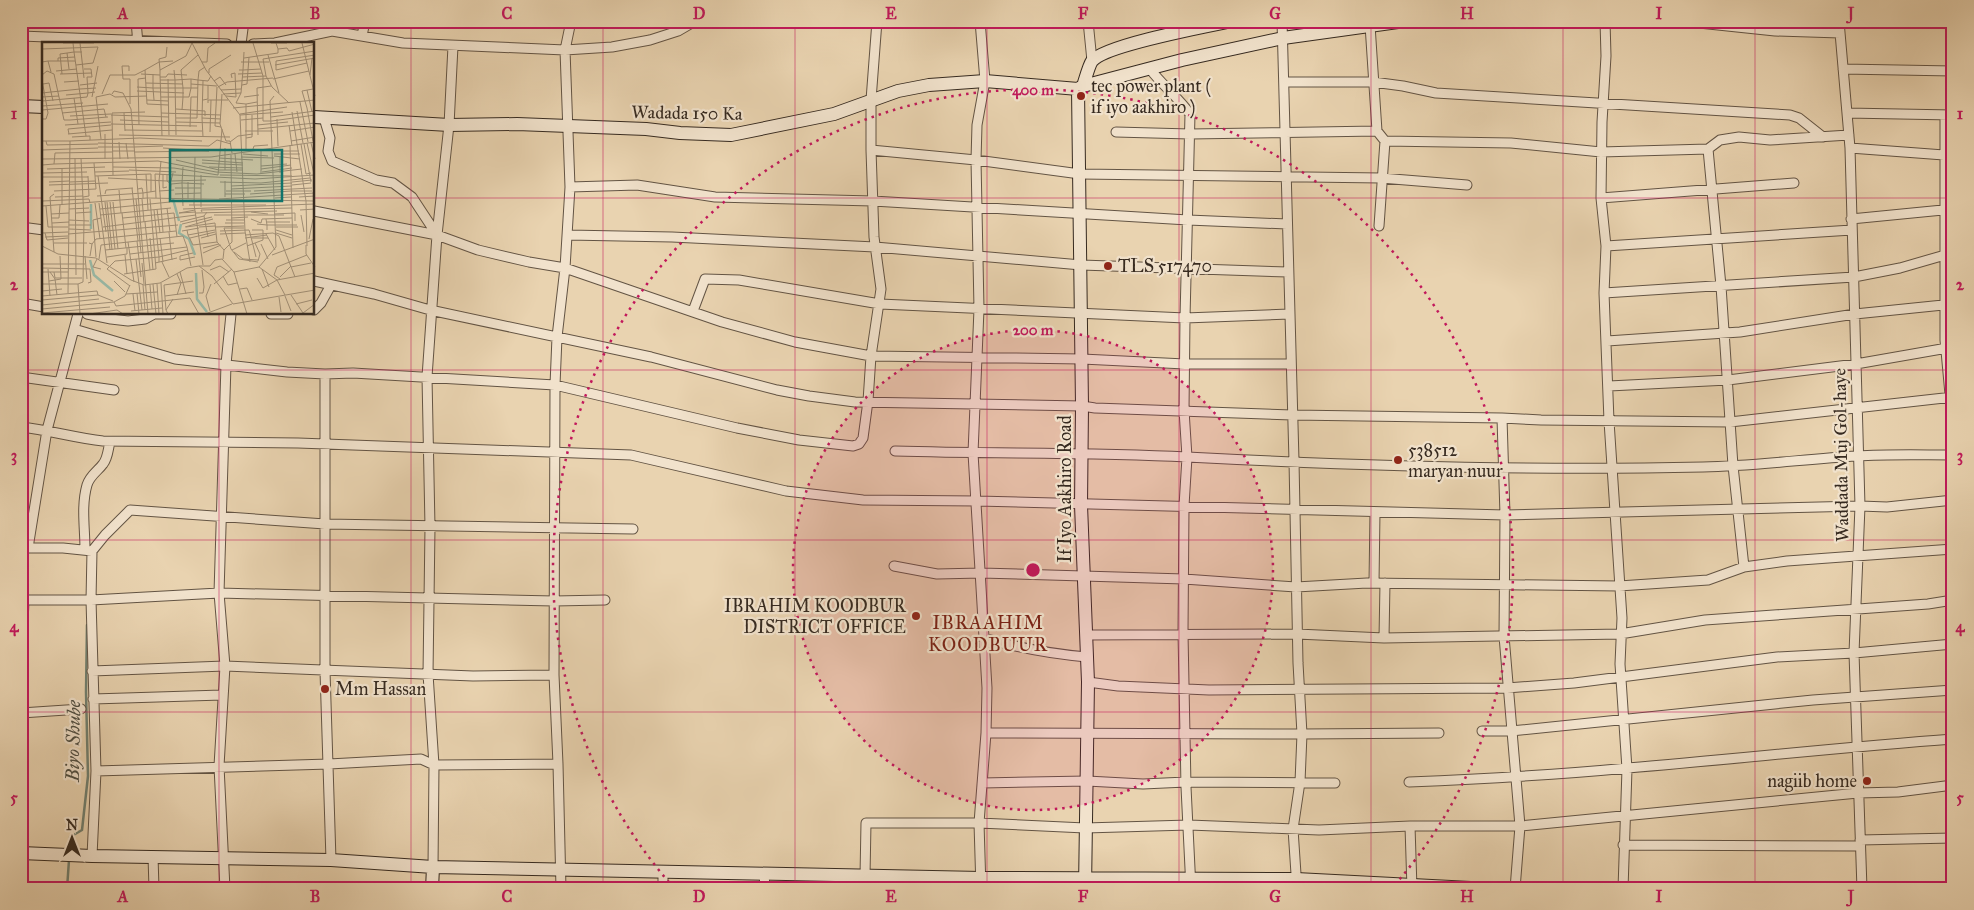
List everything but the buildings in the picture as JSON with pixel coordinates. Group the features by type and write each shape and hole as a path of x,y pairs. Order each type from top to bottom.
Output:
{"street":[{"path":"136,21 138,42"},
{"path":"241,42 244,21"},
{"path":"362,36 365,21"},
{"path":"561,889 554,675 554,385 557,337 568,236 570,187 564,50 571,21"},
{"path":"280,42 332,31 403,44 564,50 612,47 650,40 678,31 690,24 690,21"},
{"path":"74,329 176,359 325,374 353,373 554,385 737,428 799,440 853,446 859,444 863,438 871,356 881,289 875,247 871,150 871,100 877,21"},
{"path":"980,21 985,81 977,126 976,206 979,309 973,453 987,688 986,733 979,823 980,883"},
{"path":"1081,88 1092,61 1088,21"},
{"path":"1092,61 1110,52 1150,39 1232,21"},
{"path":"1282,21 1285,82 1298,689 1302,734 1300,782 1294,829 1297,884"},
{"name":"Wadada 150 Ka","path":"319,117 448,124 566,126 731,135 834,114 898,91 929,85 985,81 1081,88 1182,60 1344,25 1370,25 1405,21"},
{"path":"1605,21 1606,56 1600,152 1600,198 1606,246 1604,293 1609,421 1622,618 1620,634 1621,676 1627,769 1623,889"},
{"path":"1680,21 1775,31 1840,33"},
{"name":"Waddada Muj Gol-haye","path":"1840,21 1850,148 1858,409 1860,506 1854,653 1862,889"},
{"path":"1370,25 1372,82 1377,131 1385,141 1379,226"},
{"path":"21,36 121,42"},
{"path":"432,889 434,765 428,674 430,527 426,377 436,234 448,124 453,46"},
{"path":"1150,69 1162,85 1182,102 1190,114 1185,318 1184,410 1187,457 1184,506 1183,689 1191,884"},
{"path":"1843,69 1953,70"},
{"path":"1285,82 1372,82 1436,93 1790,115 1799,118 1823,137"},
{"name":"If Iyo Aakhiro Road","path":"1081,88 1081,505 1088,682 1085,883"},
{"path":"21,106 42,107"},
{"path":"1847,113 1949,115 1949,348 1953,427"},
{"path":"319,117 330,138 328,151 332,161 376,180 393,183 412,197 436,234"},
{"path":"1116,132 1190,134 1377,131"},
{"path":"1385,141 1511,143 1600,152 1708,150 1720,140 1739,137 1770,140 1849,135"},
{"path":"1850,148 1949,157"},
{"path":"871,150 976,160 1080,174 1382,178 1467,185"},
{"path":"1708,150 1721,286 1732,466 1744,567"},
{"path":"1600,198 1713,191 1794,183"},
{"path":"570,187 637,186 715,197 873,201 1287,224"},
{"path":"1851,219 1949,209"},
{"path":"315,211 436,234 478,250 565,268 722,322 795,342 871,356 1082,359 1185,364 1290,364"},
{"path":"21,227 42,230"},
{"path":"1606,246 1852,230"},
{"path":"568,236 672,237 875,247 1081,265 1288,272"},
{"path":"1604,293 1854,277 1900,268 1949,255"},
{"path":"693,311 705,279 739,280 880,304 1185,318 1289,314"},
{"path":"315,281 374,294 430,310 651,357 777,390 855,402 1082,406 1095,408 1292,414 1730,422 1952,397"},
{"path":"315,309 321,303 331,285"},
{"path":"21,303 42,308"},
{"path":"1607,341 1740,332 1855,314 1949,305"},
{"path":"78,315 47,430 25,548 89,551 130,510 221,515 324,524 633,529"},
{"path":"92,315 128,320 145,319 152,315"},
{"path":"226,889 219,766 225,666 219,593 222,443 231,315"},
{"path":"1609,386 1728,380 1856,364 1949,348"},
{"path":"325,374 324,524 331,860"},
{"path":"21,376 60,384 114,390"},
{"path":"1502,418 1502,468 1505,515 1504,636 1520,826 1515,889"},
{"path":"21,427 47,430 75,438 110,442 324,443 428,446 555,454 631,455 786,491 863,500 977,501 1184,506 1295,511 1505,515 1860,506 1887,507 1953,500"},
{"path":"92,856 96,771 89,551 82,506 89,479 106,459 110,442"},
{"path":"895,451 1081,454 1502,468 1732,466 1859,456 1953,454"},
{"path":"1374,583 1375,512"},
{"path":"894,566 936,574 981,573 1083,576 1296,587 1374,583 1619,586 1708,580 1744,567 1859,555 1953,549"},
{"path":"1384,638 1385,583"},
{"path":"21,670 23,600 91,600 219,593 554,601 605,600"},
{"path":"1086,634 1297,634 1384,638 1620,634 1705,620 1928,604 1953,600"},
{"path":"984,638 1006,645 1087,657"},
{"path":"1088,682 1183,689 1507,688 1574,683 1777,657 1854,653 1953,644"},
{"path":"92,671 225,666 473,676 554,675"},
{"path":"1482,731 1512,731 1691,712 1953,690"},
{"path":"93,699 222,695"},
{"path":"21,713 81,709"},
{"path":"986,733 1439,733"},
{"path":"1409,782 1627,769 1953,739"},
{"path":"96,771 329,764 421,759 434,765 558,764"},
{"path":"982,782 1086,781 1143,784 1186,782 1335,783"},
{"path":"870,880 866,823 979,823 1085,828 1188,825 1319,830 1410,826 1520,826 1858,793 1898,792 1953,785"},
{"path":"1410,826 1412,887"},
{"path":"1624,845 1860,843 1953,838"},
{"path":"21,853 331,860 433,867 663,871 980,883 1297,884 1490,889"},
{"path":"153,856 154,889"},
{"path":"663,871 663,889"},
{"path":"764,874 765,889"}],"waterway":[{"name":"Biyo Shube","path":"70,850 70,837 82,830 88,776 87,625"},
{"name":"Biyo Shube","path":"67,889 69,860"}],"place":[{"name":"tec power plant ( if iyo aakhiro )","path":"1081,96"},
{"name":"TLS 517470","path":"1108,266"},
{"name":"538512 maryan nuur","path":"1398,460"},
{"name":"IBRAHIM KOODBUR DISTRICT OFFICE","path":"916,616"},
{"name":"Mm Hassan","path":"325,689"},
{"name":"nagiib home","path":"1867,781"}],"district":[{"name":"IBRAAHIM KOODBUUR","path":"988,633"}]}
